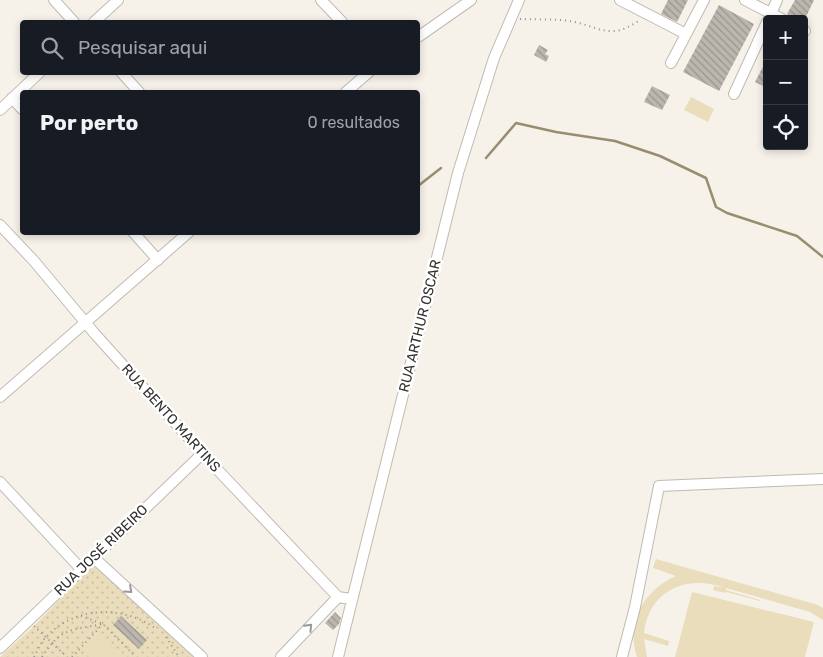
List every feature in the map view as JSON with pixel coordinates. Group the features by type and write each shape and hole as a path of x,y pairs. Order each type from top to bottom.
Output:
{"street":[{"path":"54,0 72,20"},
{"path":"96,20 118,0"},
{"path":"321,0 340,20"},
{"path":"420,36 471,0"},
{"name":"RUA ARTHUR OSCAR","path":"338,657 458,173 494,58 519,0"},
{"path":"620,0 686,34"},
{"path":"671,63 704,0"},
{"path":"745,0 765,15"},
{"path":"770,15 777,0"},
{"path":"734,94 763,31"},
{"path":"21,90 37,75"},
{"path":"124,75 137,90"},
{"path":"348,90 366,75"},
{"path":"0,110 20,91"},
{"path":"12,98 20,107"},
{"name":"RUA BENTO MARTINS","path":"0,225 203,453 338,598"},
{"path":"136,235 158,260"},
{"path":"0,397 186,235"},
{"name":"RUA JOSÉ RIBEIRO","path":"0,648 203,453"},
{"path":"622,657 635,607 659,486 823,479"},
{"path":"0,482 81,569"},
{"path":"93,557 202,657"},
{"path":"280,657 338,598 351,599"}],"path":[{"path":"510,19 556,20 579,23 599,30 614,31 625,29 651,16"},
{"path":"34,657 46,637 68,621 96,612 127,614 141,619 160,632"},
{"path":"81,616 103,624 136,657"},
{"path":"29,621 67,657"},
{"path":"42,657 52,643 62,634 77,627 103,624"},
{"path":"72,657 103,624"},
{"path":"166,637 179,657"}],"shaded area":[{"path":"691,97 714,109 708,122 684,110"},
{"path":"656,559 818,605 823,608 823,620 810,612 726,588 726,590 760,601 713,590 714,586 725,588 711,584 697,583 684,585 672,589 662,596 653,606 647,618 644,633 669,641 668,646 644,639 647,657 637,657 634,632 640,609 655,590 676,576 653,568"},
{"path":"93,565 196,657 0,657 34,626"},
{"path":"692,592 814,622 805,657 675,657"},
{"path":"100,633 126,657 90,657 83,651"}],"building":[{"path":"668,0 688,0 677,22 661,14"},
{"path":"795,0 814,0 807,15 787,14"},
{"path":"719,5 754,24 719,91 683,72"},
{"path":"539,45 548,50 545,54 549,56 546,62 534,55"},
{"path":"763,67 763,86 755,82"},
{"path":"652,86 670,95 662,110 644,102"},
{"path":"335,612 341,618 339,624 333,630 325,623"},
{"path":"121,616 147,640 139,649 113,625"}],"waterway":[{"path":"486,158 516,123 556,132 615,141 660,156 706,178 716,207 727,213 797,236 823,257"},
{"path":"420,184 441,168"}]}
